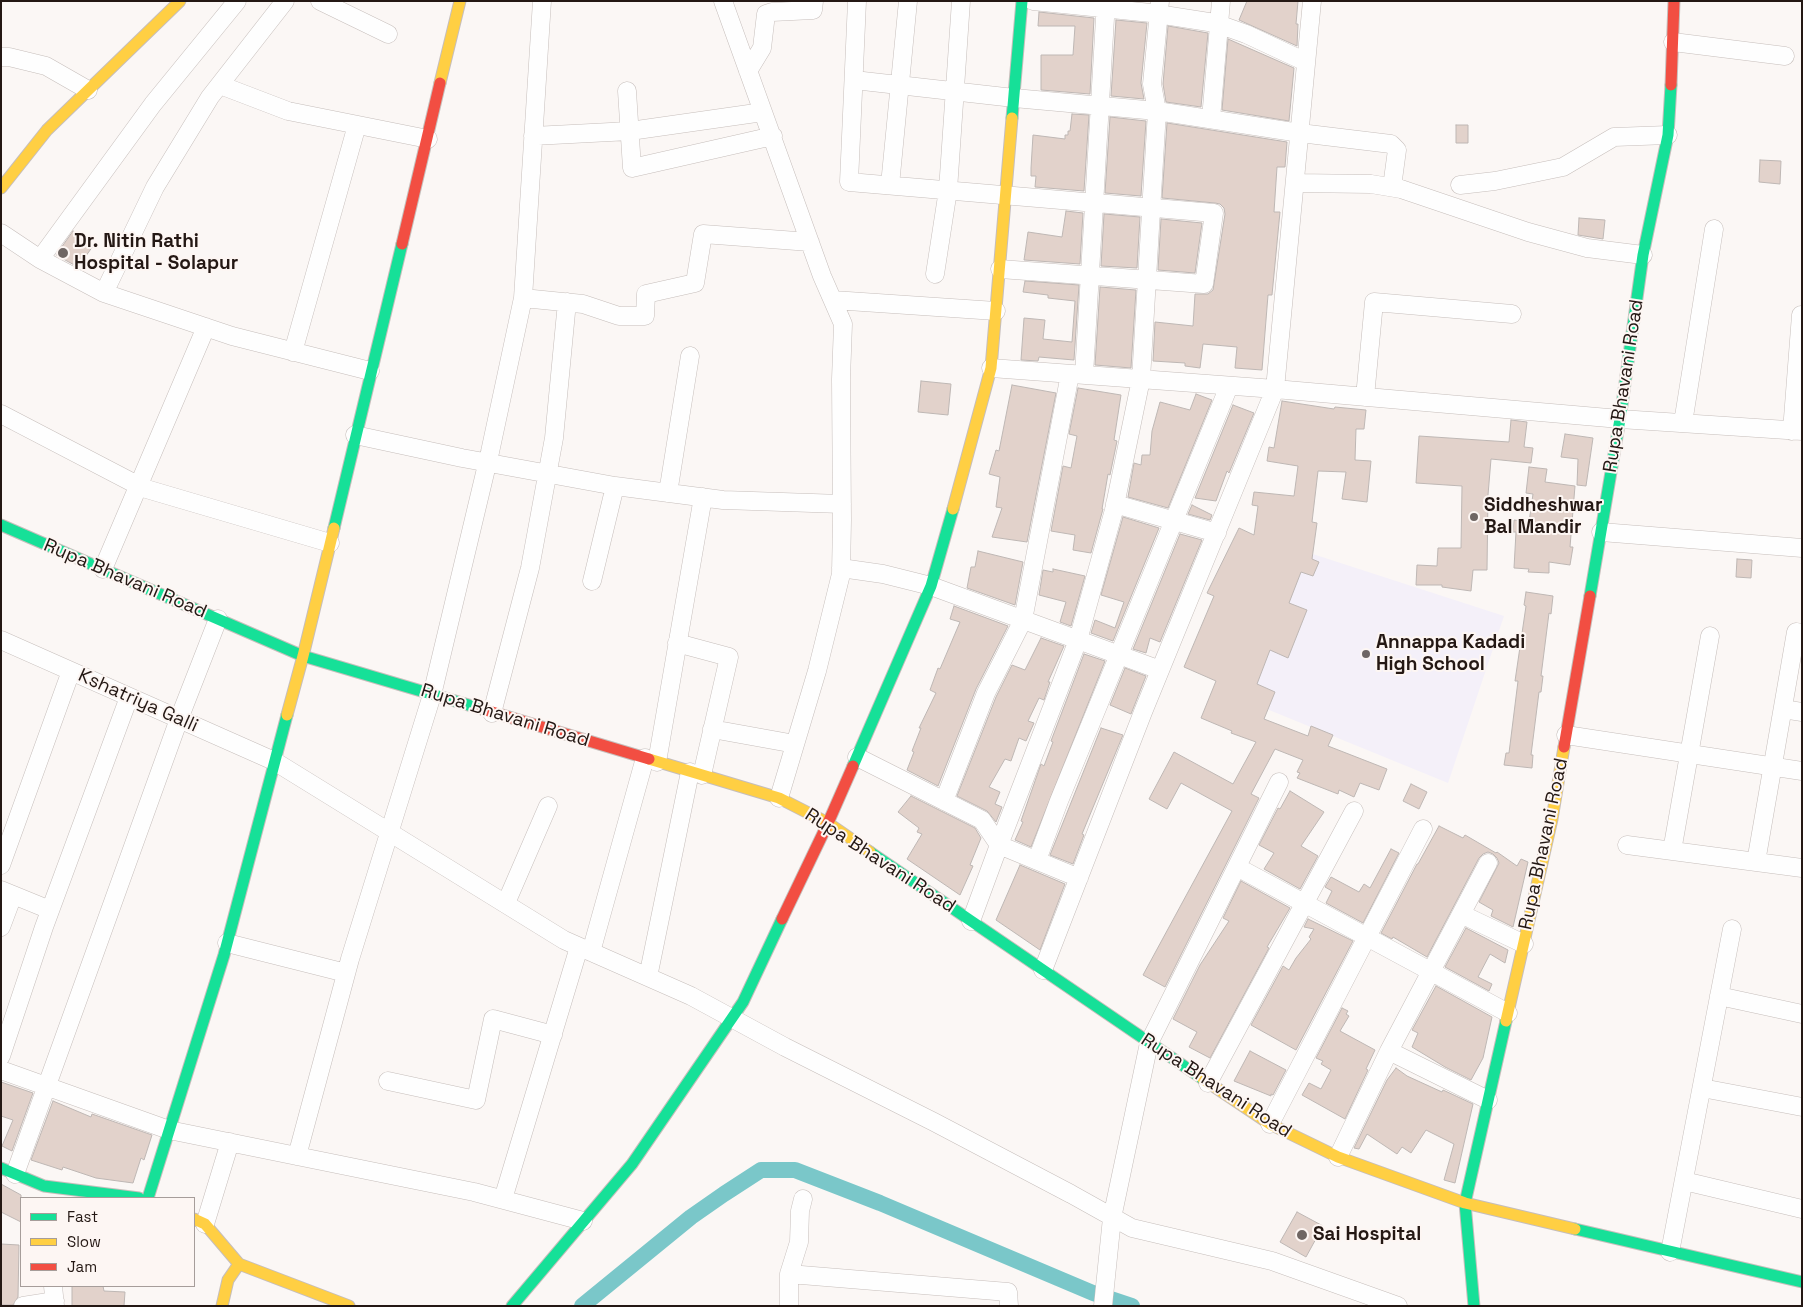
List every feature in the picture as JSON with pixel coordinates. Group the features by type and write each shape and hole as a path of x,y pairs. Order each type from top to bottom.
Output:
{"street":[{"path":"1,188 47,130 180,1"},
{"path":"40,259 153,104 237,1"},
{"path":"104,293 155,187 210,97 285,1"},
{"path":"320,1 388,34"},
{"path":"148,1197 227,943 303,656 460,1"},
{"path":"297,1156 346,973 391,833 432,695 488,463 523,298 542,1"},
{"path":"723,1 810,242 843,324 841,379 841,574 816,671 779,798"},
{"path":"748,71 762,48 766,14 813,10 814,1"},
{"path":"858,1 849,182 1214,213 1204,284 1000,269"},
{"path":"890,185 908,1"},
{"path":"935,274 948,190 961,1"},
{"path":"512,1306 632,1164 744,1002 828,822 931,586 992,368 1022,1"},
{"path":"1033,1 1159,8 1246,34 1306,62"},
{"path":"1211,119 1221,1"},
{"path":"1043,970 1160,670 1275,389 1312,1"},
{"name":"Rupa Bhavani Road","path":"1,525 303,656 779,798 828,822 1270,1124 1338,1157 1465,1204 1552,819 1620,419 1643,255 1668,135 1674,1"},
{"path":"944,801 986,693 1023,620 1077,374 1090,276 1106,5"},
{"path":"971,921 1078,640 1115,504 1141,379 1156,111 1152,84 1159,8"},
{"path":"1673,42 1785,56"},
{"path":"1,57 10,57 46,66 88,90"},
{"path":"854,80 1014,98 1156,111 1300,133 1390,144 1396,150 1392,187"},
{"path":"220,85 288,111 428,139"},
{"path":"627,92 632,168 773,136"},
{"path":"534,136 630,131 763,112"},
{"path":"293,352 357,125"},
{"path":"1460,184 1495,181 1563,167 1614,137 1668,135"},
{"path":"1295,183 1371,184 1392,187 1528,232 1587,248 1643,255"},
{"path":"1683,423 1714,229"},
{"path":"1,233 40,259 104,293 232,336 370,371"},
{"path":"523,298 583,304 619,316 645,316 646,294 695,283 703,234 810,242"},
{"path":"833,300 996,311"},
{"path":"492,713 530,568 554,438 567,302"},
{"path":"1365,397 1374,302 1512,314"},
{"path":"992,368 1275,389 1620,419 1797,431 1801,315"},
{"path":"103,569 206,327"},
{"path":"668,492 690,356"},
{"path":"1037,860 1059,801 1229,386"},
{"path":"1,414 138,485 330,543"},
{"path":"356,435 488,463 615,486 723,500 842,504"},
{"path":"592,581 615,486"},
{"path":"503,1200 553,1035 651,760 677,643 703,497"},
{"path":"1115,504 1217,533"},
{"path":"1600,532 1802,548"},
{"path":"841,568 883,574 931,586 1160,670"},
{"path":"123,1197 44,1192 8,1171 48,1087 179,719 218,619"},
{"path":"1756,862 1796,632 1802,633"},
{"path":"1672,851 1710,636"},
{"name":"Kshatriya Galli","path":"1,640 274,762 564,940 691,996 785,1048 934,1122 1132,1228 1272,1261 1398,1306"},
{"path":"648,977 696,773 712,729 729,657 677,643"},
{"path":"1,865 71,671"},
{"path":"1,1056 50,910 129,697"},
{"path":"1783,709 1802,712"},
{"path":"712,729 795,744"},
{"path":"1566,735 1802,771"},
{"path":"856,757 982,820 999,844 1079,878"},
{"path":"1103,1306 1112,1218 1149,1043 1279,782"},
{"path":"506,904 548,806"},
{"path":"1208,1082 1354,811"},
{"path":"1270,1124 1424,829"},
{"path":"1627,845 1802,868"},
{"path":"1338,1157 1389,1051 1488,863"},
{"path":"1237,866 1508,1013"},
{"path":"1,927 7,892 50,910"},
{"path":"1461,914 1524,944"},
{"path":"1670,1252 1732,929"},
{"path":"227,943 346,973"},
{"path":"1719,996 1802,1014"},
{"path":"388,1081 476,1100 494,1019 553,1035"},
{"path":"1389,1051 1488,1100"},
{"path":"1,1070 169,1130 474,1192 583,1221"},
{"path":"1702,1088 1802,1107"},
{"path":"230,1142 199,1221 239,1264 348,1306"},
{"path":"1684,1181 1802,1209"},
{"path":"788,1306 789,1274 799,1242 800,1211 803,1199"},
{"path":"1474,1306 1465,1204 1802,1282"},
{"path":"222,1306 228,1280 239,1264"},
{"path":"789,1274 1008,1292 1009,1306"},
{"path":"23,1306 54,1298"}],"shaded area":[{"name":"Annappa Kadadi High School","path":"1285,545 1504,616 1448,783 1225,692"}],"building":[{"path":"1247,1 1298,1 1297,46 1239,20"},
{"path":"1039,12 1094,18 1090,94 1041,90 1041,55 1073,55 1075,26 1038,26"},
{"path":"1116,20 1147,23 1141,83 1144,99 1111,96"},
{"path":"1168,26 1208,33 1201,107 1166,102 1163,84"},
{"path":"1228,39 1294,68 1289,121 1222,110"},
{"path":"1072,114 1089,115 1084,191 1035,187 1036,176 1031,176 1033,135 1065,139 1065,135 1068,135 1068,131 1070,131"},
{"path":"1110,117 1146,121 1141,196 1105,193"},
{"path":"1167,123 1287,142 1285,167 1277,167 1274,212 1280,212 1272,295 1268,295 1262,370 1235,368 1237,347 1203,344 1200,368 1185,366 1185,363 1153,361 1155,322 1193,326 1195,294 1208,294 1213,290 1225,214 1224,208 1220,204 1162,198"},
{"path":"1456,125 1468,125 1468,143 1456,143"},
{"path":"1760,160 1781,161 1780,184 1759,182"},
{"path":"1066,211 1083,213 1080,264 1024,260 1028,232 1062,237"},
{"path":"1104,214 1140,217 1137,268 1101,266"},
{"path":"1579,218 1605,220 1603,239 1578,235"},
{"path":"1161,219 1202,223 1195,273 1158,270"},
{"path":"73,231 93,246 78,267 56,255"},
{"path":"1025,281 1079,285 1074,360 1039,357 1038,361 1021,360 1024,318 1045,320 1043,339 1072,342 1075,301 1048,298 1048,295 1023,292"},
{"path":"1100,287 1136,290 1131,368 1095,365"},
{"path":"921,381 951,384 948,415 918,412"},
{"path":"1012,385 1056,393 1027,542 992,537 1002,508 996,507 1000,477 989,474 996,450 999,451"},
{"path":"1078,388 1121,395 1114,440 1117,441 1110,475 1108,474 1103,509 1091,553 1073,550 1075,535 1051,531 1063,466 1071,468 1077,436 1069,434"},
{"path":"1196,394 1212,400 1168,508 1128,497 1134,463 1141,465 1142,455 1150,455 1152,431 1160,402 1190,410"},
{"path":"1282,401 1334,409 1335,407 1366,410 1364,429 1356,429 1355,460 1371,461 1367,502 1342,499 1346,472 1318,471 1312,522 1317,523 1312,559 1319,562 1313,576 1301,572 1289,603 1307,610 1288,658 1270,650 1257,684 1275,692 1264,719 1308,736 1311,726 1333,735 1328,746 1387,769 1379,790 1360,783 1354,797 1339,790 1338,794 1297,778 1300,773 1297,772 1303,760 1275,749 1251,794 1259,798 1165,987 1143,975 1232,811 1181,783 1167,809 1149,799 1174,752 1233,784 1256,742 1231,733 1232,731 1201,718 1216,681 1184,667 1214,596 1207,593 1239,528 1254,535 1258,506 1252,505 1254,492 1294,496 1298,466 1267,461 1269,447 1274,448"},
{"path":"1233,405 1254,413 1229,473 1227,471 1216,501 1195,498"},
{"name":"Siddheshwar Bal Mandir","path":"1511,420 1527,422 1524,447 1533,448 1531,463 1491,459 1488,495 1487,570 1473,570 1471,591 1442,587 1442,585 1416,585 1417,565 1437,566 1438,548 1461,548 1462,486 1416,483 1419,436 1509,442"},
{"path":"1565,434 1593,438 1586,486 1577,485 1578,459 1561,457"},
{"path":"1529,467 1547,469 1545,482 1575,486 1570,547 1573,547 1570,565 1549,562 1549,573 1528,572 1529,569 1514,568 1516,532 1513,532 1514,520 1529,522 1533,494 1526,493"},
{"path":"1192,505 1212,515 1210,520 1188,514"},
{"path":"1123,517 1159,528 1113,641 1091,633 1095,620 1115,628 1124,602 1101,595"},
{"path":"1180,534 1202,540 1160,642 1150,638 1146,653 1133,649"},
{"path":"978,551 1023,562 1015,605 967,588 971,567 975,567"},
{"path":"1737,559 1752,560 1751,578 1736,577"},
{"path":"1053,569 1085,576 1071,626 1060,622 1066,602 1039,595 1043,570 1053,572"},
{"path":"1526,592 1553,596 1551,614 1549,613 1541,676 1543,676 1541,692 1539,692 1531,755 1533,755 1532,768 1504,765 1506,753 1509,753 1518,681 1515,681 1526,606 1524,605"},
{"path":"954,606 1008,626 976,689 938,786 907,770 921,728 919,728 936,693 930,690 938,668 940,669 960,622 950,619"},
{"path":"1041,638 1064,646 1048,682 1050,682 1044,700 1039,698 1028,721 1034,723 1026,741 1019,738 1011,761 1005,759 989,787 1000,792 995,804 1002,807 996,822 987,811 957,796 996,697 1012,665 1025,670"},
{"path":"1084,654 1105,661 1031,847 1015,840 1023,822 1021,821 1041,764 1044,766 1053,742 1051,741"},
{"path":"1125,668 1146,676 1131,714 1110,705"},
{"path":"1101,728 1123,735 1082,834 1084,835 1073,864 1050,855"},
{"path":"1411,784 1427,792 1419,809 1403,801"},
{"path":"1290,791 1324,812 1301,846 1318,856 1300,889 1264,869 1274,853 1259,845 1278,808 1280,809"},
{"path":"911,796 975,828 981,838 970,865 973,866 960,895 907,859 922,834 917,832 919,828 898,812"},
{"path":"1439,826 1463,838 1465,835 1497,852 1517,866 1521,859 1528,862 1513,927 1491,916 1493,910 1479,902 1499,863 1493,854 1488,852 1479,858 1427,957 1393,937 1392,939 1381,933"},
{"path":"1391,849 1399,853 1363,923 1326,903 1332,891 1325,887 1331,877 1359,892 1364,884 1370,888"},
{"path":"1020,865 1065,884 1040,950 996,920"},
{"path":"1241,881 1290,908 1267,947 1269,948 1210,1058 1189,1047 1197,1032 1173,1019 1200,965 1229,921 1223,918"},
{"path":"1308,919 1353,941 1296,1050 1251,1025 1283,966 1289,970 1311,939 1309,937 1314,929 1304,927"},
{"path":"1466,928 1508,950 1505,963 1490,954 1478,977 1492,984 1489,991 1445,967"},
{"path":"1436,986 1492,1017 1483,1058 1471,1080 1412,1047 1418,1033 1412,1030"},
{"path":"1342,1008 1348,1011 1346,1014 1349,1016 1340,1031 1375,1050 1366,1069 1368,1070 1345,1119 1302,1095 1309,1083 1321,1089 1331,1070 1321,1064 1323,1061 1316,1058"},
{"path":"1250,1051 1286,1070 1271,1096 1234,1081"},
{"path":"1396,1068 1407,1076 1473,1104 1455,1183 1444,1180 1454,1144 1426,1130 1411,1153 1402,1147 1397,1154 1367,1134 1359,1149 1354,1148 1387,1080"},
{"path":"1,1082 33,1093 12,1151 2,1146 13,1120 1,1116"},
{"path":"53,1101 91,1117 92,1114 152,1135 144,1160 141,1158 133,1183 96,1178 63,1167 62,1170 31,1160"},
{"path":"1,1184 21,1195 20,1222 1,1212"},
{"path":"1297,1212 1323,1226 1306,1257 1280,1242"},
{"path":"1,1244 19,1245 18,1297 13,1305 1,1305"},
{"path":"72,1287 103,1287 104,1291 125,1292 124,1306 72,1306"}],"waterway":[{"path":"582,1306 691,1217 761,1170 795,1170 880,1203 1093,1293 1132,1306"}],"traffic: fast":[{"path":"1012,118 1022,1"},
{"path":"1590,596 1620,419 1643,255 1668,135 1671,85"},
{"path":"334,528 402,244"},
{"path":"853,766 931,586 953,509"},
{"path":"1,525 303,656 482,709"},
{"path":"148,1197 224,955 287,715"},
{"path":"870,852 1203,1079"},
{"path":"512,1306 632,1164 743,1002 782,919"},
{"path":"1474,1306 1465,1203 1506,1021"},
{"path":"1,1168 44,1186 131,1197"},
{"path":"1575,1229 1802,1282"}],"traffic: slow":[{"path":"1,188 47,130 180,1"},
{"path":"440,83 460,1"},
{"path":"953,509 991,368 1012,118"},
{"path":"287,715 334,528"},
{"path":"1506,1021 1552,819 1564,747"},
{"path":"649,759 779,798 828,823 870,852"},
{"path":"1203,1079 1270,1124 1338,1157 1465,1203 1575,1229"},
{"path":"195,1219 205,1224 239,1264 349,1306"},
{"path":"222,1306 228,1280 239,1264"}],"traffic: jam":[{"path":"1671,85 1674,1"},
{"path":"402,244 440,83"},
{"path":"1564,747 1590,596"},
{"path":"482,709 649,759"},
{"path":"782,919 853,766"}],"place":[{"name":"Dr. Nitin Rathi Hospital - Solapur","path":"63,253"},
{"name":"Siddheshwar Bal Mandir","path":"1474,517"},
{"name":"Annappa Kadadi High School","path":"1366,654"},
{"name":"Sai Hospital","path":"1302,1235"}]}
